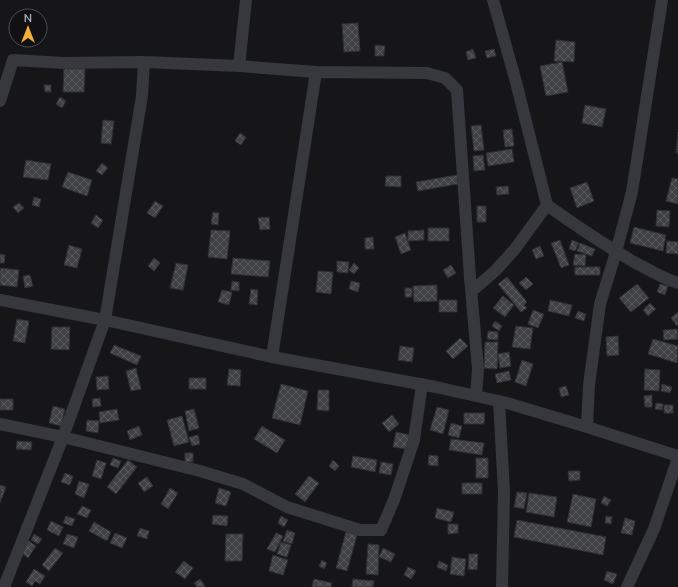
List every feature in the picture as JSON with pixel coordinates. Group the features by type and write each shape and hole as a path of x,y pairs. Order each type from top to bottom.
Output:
{"street":[{"path":"239,66 246,0"},
{"path":"493,0 516,82 547,205 582,231 616,252 664,279 678,283"},
{"path":"587,427 589,385 600,304 632,192 662,0"},
{"path":"0,101 13,60 64,63 144,62 239,66 316,72 427,73 445,78 457,90 478,368 476,396"},
{"path":"4,583 63,437 105,320 142,96 144,62"},
{"path":"272,357 316,72"},
{"path":"472,292 495,271 515,249 547,205"},
{"path":"0,300 105,320 272,357 422,384 499,401 587,427 678,457 654,529 627,587"},
{"path":"0,424 63,437 200,470 243,484 287,507 360,530 381,530 394,500 414,440 422,384"},
{"path":"499,401 504,492 502,587"}],"building":[{"path":"358,23 360,51 344,52 342,24"},
{"path":"556,40 575,42 574,62 554,61"},
{"path":"375,45 385,46 384,56 375,56"},
{"path":"473,49 476,58 468,60 466,52"},
{"path":"494,49 496,56 487,58 485,51"},
{"path":"562,62 568,92 546,96 540,66"},
{"path":"64,69 85,69 84,92 63,92"},
{"path":"44,85 51,85 51,92 45,92"},
{"path":"60,97 66,101 62,108 56,104"},
{"path":"585,105 606,109 602,127 582,123"},
{"path":"103,120 114,121 111,144 101,143"},
{"path":"481,125 484,150 474,151 471,126"},
{"path":"512,129 514,146 505,147 503,130"},
{"path":"678,132 678,153 676,153"},
{"path":"240,133 246,137 241,145 235,141"},
{"path":"512,149 514,162 488,166 486,153"},
{"path":"483,155 485,170 474,171 473,156"},
{"path":"26,160 51,164 48,180 23,177"},
{"path":"102,163 108,168 102,175 96,171"},
{"path":"68,172 92,180 87,196 62,187"},
{"path":"457,175 458,184 418,191 416,182"},
{"path":"386,176 401,176 401,187 385,186"},
{"path":"672,178 678,179 678,204 666,201"},
{"path":"587,182 594,201 577,208 570,188"},
{"path":"508,186 509,194 497,195 496,187"},
{"path":"34,197 41,199 39,207 32,205"},
{"path":"155,201 163,206 155,218 147,213"},
{"path":"19,203 24,208 18,213 13,207"},
{"path":"477,206 486,206 486,222 477,222"},
{"path":"657,210 670,211 669,227 656,226"},
{"path":"213,212 219,213 218,225 211,224"},
{"path":"96,215 103,220 98,228 91,223"},
{"path":"269,217 270,229 260,230 258,218"},
{"path":"634,227 666,235 663,251 630,243"},
{"path":"428,228 449,228 449,241 428,241"},
{"path":"211,230 230,231 227,259 208,257"},
{"path":"424,230 424,240 408,241 408,231"},
{"path":"405,233 411,250 401,254 395,237"},
{"path":"373,237 374,249 365,249 365,238"},
{"path":"560,240 569,265 561,268 551,243"},
{"path":"572,240 579,243 575,251 569,249"},
{"path":"667,241 678,242 678,254 666,253"},
{"path":"580,243 595,249 592,256 577,251"},
{"path":"69,245 82,249 77,268 64,265"},
{"path":"540,246 544,256 536,259 532,250"},
{"path":"0,254 5,255 4,263 0,263"},
{"path":"575,254 586,255 585,266 573,265"},
{"path":"154,258 160,263 154,271 148,266"},
{"path":"233,258 270,261 268,277 231,274"},
{"path":"337,261 349,262 348,273 337,272"},
{"path":"176,263 188,265 183,290 170,288"},
{"path":"354,263 359,268 354,274 349,270"},
{"path":"451,265 456,273 448,278 443,270"},
{"path":"575,267 600,267 600,275 575,275"},
{"path":"0,268 19,270 17,287 0,285"},
{"path":"318,271 333,272 331,294 316,292"},
{"path":"30,275 33,286 25,288 23,276"},
{"path":"507,277 527,302 524,305 527,308 521,312 498,284"},
{"path":"526,277 533,284 526,290 519,283"},
{"path":"232,281 239,282 239,291 231,290"},
{"path":"351,281 360,283 358,292 349,289"},
{"path":"637,284 649,298 631,312 619,298"},
{"path":"660,284 668,286 665,295 657,292"},
{"path":"437,285 437,301 414,302 413,286"},
{"path":"405,288 412,288 412,297 405,297"},
{"path":"251,289 258,290 257,305 249,304"},
{"path":"222,290 232,292 229,305 218,302"},
{"path":"503,296 514,305 505,317 493,308"},
{"path":"439,300 457,300 457,312 439,312"},
{"path":"550,300 572,305 569,316 548,311"},
{"path":"650,303 656,309 648,316 643,310"},
{"path":"533,310 544,314 538,328 528,324"},
{"path":"578,311 586,314 584,321 575,318"},
{"path":"678,312 678,325 677,326 671,318"},
{"path":"17,319 29,321 25,343 13,341"},
{"path":"495,321 502,326 499,331 492,326"},
{"path":"516,326 533,328 530,349 512,347"},
{"path":"52,327 70,327 69,350 51,349"},
{"path":"677,329 678,339 664,340 663,330"},
{"path":"488,331 498,332 498,340 487,339"},
{"path":"618,336 619,355 607,356 606,337"},
{"path":"460,338 468,346 453,359 446,351"},
{"path":"653,339 678,346 677,363 648,354"},
{"path":"485,342 498,342 497,369 484,368"},
{"path":"114,345 141,356 137,365 110,353"},
{"path":"400,346 414,348 412,362 398,360"},
{"path":"509,352 511,366 500,368 498,354"},
{"path":"522,360 533,364 526,386 515,382"},
{"path":"136,368 141,389 131,391 126,371"},
{"path":"229,369 241,370 240,386 227,385"},
{"path":"645,369 660,370 659,391 644,390"},
{"path":"509,371 511,380 497,383 495,374"},
{"path":"108,376 109,389 97,390 96,377"},
{"path":"189,378 206,378 206,389 189,389"},
{"path":"281,384 308,391 300,425 272,418"},
{"path":"662,384 672,387 670,393 661,391"},
{"path":"566,386 569,395 561,397 559,388"},
{"path":"318,390 329,390 329,411 317,410"},
{"path":"652,395 652,407 645,407 644,396"},
{"path":"100,398 101,406 93,407 92,399"},
{"path":"0,399 13,399 13,410 0,410"},
{"path":"656,403 663,404 662,410 655,409"},
{"path":"664,405 673,405 673,413 664,413"},
{"path":"53,406 65,409 61,426 49,423"},
{"path":"437,407 449,410 443,434 430,430"},
{"path":"117,409 119,420 100,423 99,412"},
{"path":"194,409 199,428 189,431 185,411"},
{"path":"464,413 485,413 484,424 464,424"},
{"path":"392,415 399,424 389,432 382,423"},
{"path":"182,416 189,442 174,446 167,420"},
{"path":"87,420 99,421 98,433 86,431"},
{"path":"451,423 462,426 459,438 448,435"},
{"path":"139,426 142,435 130,440 127,431"},
{"path":"262,426 285,440 277,453 254,439"},
{"path":"396,432 410,435 407,449 393,447"},
{"path":"198,435 200,444 192,446 189,437"},
{"path":"451,439 484,443 482,455 449,450"},
{"path":"17,441 32,442 31,450 16,449"},
{"path":"185,453 193,453 193,462 185,462"},
{"path":"429,455 438,456 438,466 428,465"},
{"path":"353,456 377,460 375,472 351,467"},
{"path":"113,458 121,461 118,468 110,465"},
{"path":"476,458 488,458 488,478 476,478"},
{"path":"97,460 106,463 101,479 92,476"},
{"path":"128,460 137,467 116,494 107,487"},
{"path":"333,460 339,466 335,471 329,466"},
{"path":"381,462 393,464 391,475 379,473"},
{"path":"568,471 580,471 580,480 569,481"},
{"path":"65,473 73,476 70,485 61,482"},
{"path":"309,476 319,483 305,502 295,494"},
{"path":"147,477 153,486 144,492 138,483"},
{"path":"79,481 89,484 84,498 75,494"},
{"path":"462,483 482,483 482,494 462,494"},
{"path":"0,485 6,487 0,503"},
{"path":"170,488 178,493 168,509 161,504"},
{"path":"219,488 231,492 226,506 215,503"},
{"path":"517,492 527,493 524,509 514,507"},
{"path":"529,493 557,497 554,517 526,512"},
{"path":"573,494 596,499 591,527 567,522"},
{"path":"604,496 611,500 607,506 601,503"},
{"path":"82,506 91,510 87,518 77,514"},
{"path":"437,508 454,512 451,522 435,518"},
{"path":"213,515 228,516 227,526 212,524"},
{"path":"66,516 75,519 72,526 63,523"},
{"path":"281,516 288,520 284,527 278,523"},
{"path":"606,516 612,517 611,524 605,523"},
{"path":"625,518 635,521 632,535 621,533"},
{"path":"517,520 606,537 603,555 514,537"},
{"path":"51,521 63,527 59,536 47,530"},
{"path":"94,522 111,532 107,541 89,531"},
{"path":"448,524 458,524 458,533 448,534"},
{"path":"140,528 149,531 147,539 137,536"},
{"path":"287,530 295,533 292,544 283,541"},
{"path":"346,532 357,535 347,571 336,568"},
{"path":"115,533 127,538 122,548 110,543"},
{"path":"276,533 283,536 275,552 267,549"},
{"path":"34,534 42,539 38,544 31,540"},
{"path":"67,534 78,537 74,548 63,544"},
{"path":"226,534 243,534 242,561 225,561"},
{"path":"29,541 36,546 28,558 20,552"},
{"path":"281,542 291,545 287,557 277,554"},
{"path":"368,544 379,545 378,575 366,574"},
{"path":"55,548 63,553 49,571 42,565"},
{"path":"383,548 395,554 391,562 379,557"},
{"path":"469,554 478,554 477,570 468,569"},
{"path":"273,555 288,560 283,575 269,571"},
{"path":"452,557 466,559 464,576 450,574"},
{"path":"322,560 327,563 324,569 319,566"},
{"path":"184,561 193,568 185,579 175,572"},
{"path":"439,561 448,565 446,571 437,567"},
{"path":"408,567 416,571 411,579 404,575"},
{"path":"34,569 45,576 40,584 35,581 32,586 26,582"},
{"path":"607,571 617,574 613,584 604,580"},
{"path":"200,579 205,586 204,587 197,587 194,583"},
{"path":"314,579 332,583 331,587 312,587"},
{"path":"353,579 374,581 373,587 352,587"}]}
